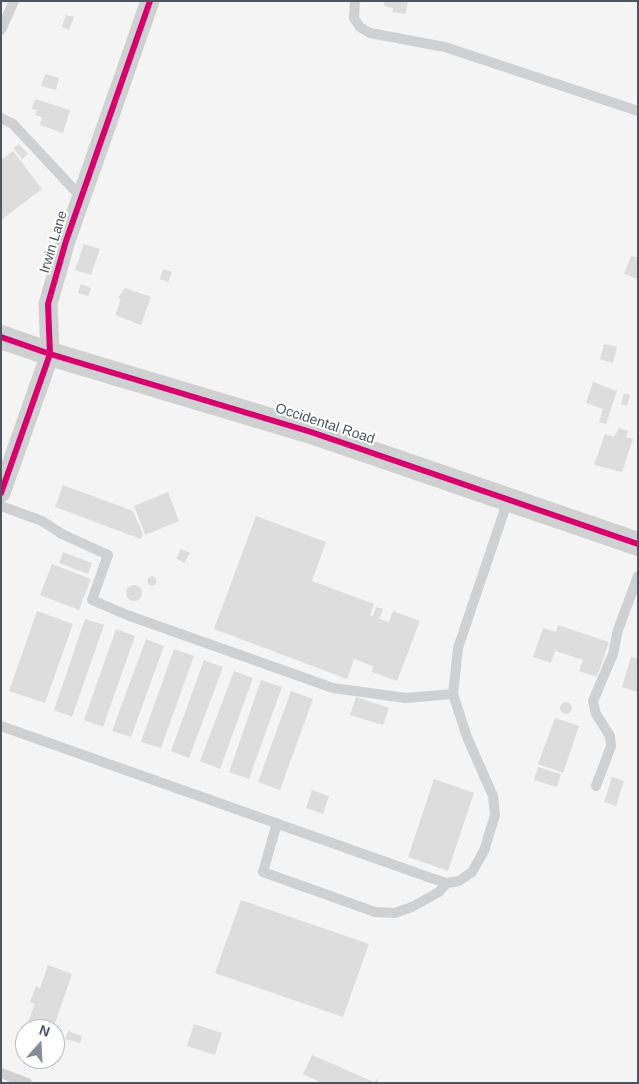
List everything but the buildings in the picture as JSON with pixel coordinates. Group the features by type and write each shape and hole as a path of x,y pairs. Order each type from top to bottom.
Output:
{"street":[{"name":"Irwin Lane","path":"1,493 50,354 48,304 66,241 150,1"},
{"name":"Occidental Road","path":"1,337 50,354 311,432 638,544"}],"lane":[{"path":"1,30 14,1"},
{"path":"355,1 354,18 360,27 370,33 445,47 638,111"},
{"path":"1,118 13,124 81,197"},
{"path":"1,726 448,883 459,881 472,872 484,851 495,815 493,796 467,737 453,694 458,648 508,499"},
{"path":"1,506 42,521 81,544 108,555 92,600 128,615 333,688 406,698 453,694"},
{"path":"596,786 611,746 610,736 596,714 593,701 613,654 618,630 638,576"},
{"path":"277,823 263,872 375,912 395,913 412,907 439,892 448,883"},
{"path":"1,1073 27,1083"}],"cycle path":[{"path":"1,493 50,354 48,304 66,241 150,1"},
{"path":"1,337 50,354 311,432 638,544"}]}
